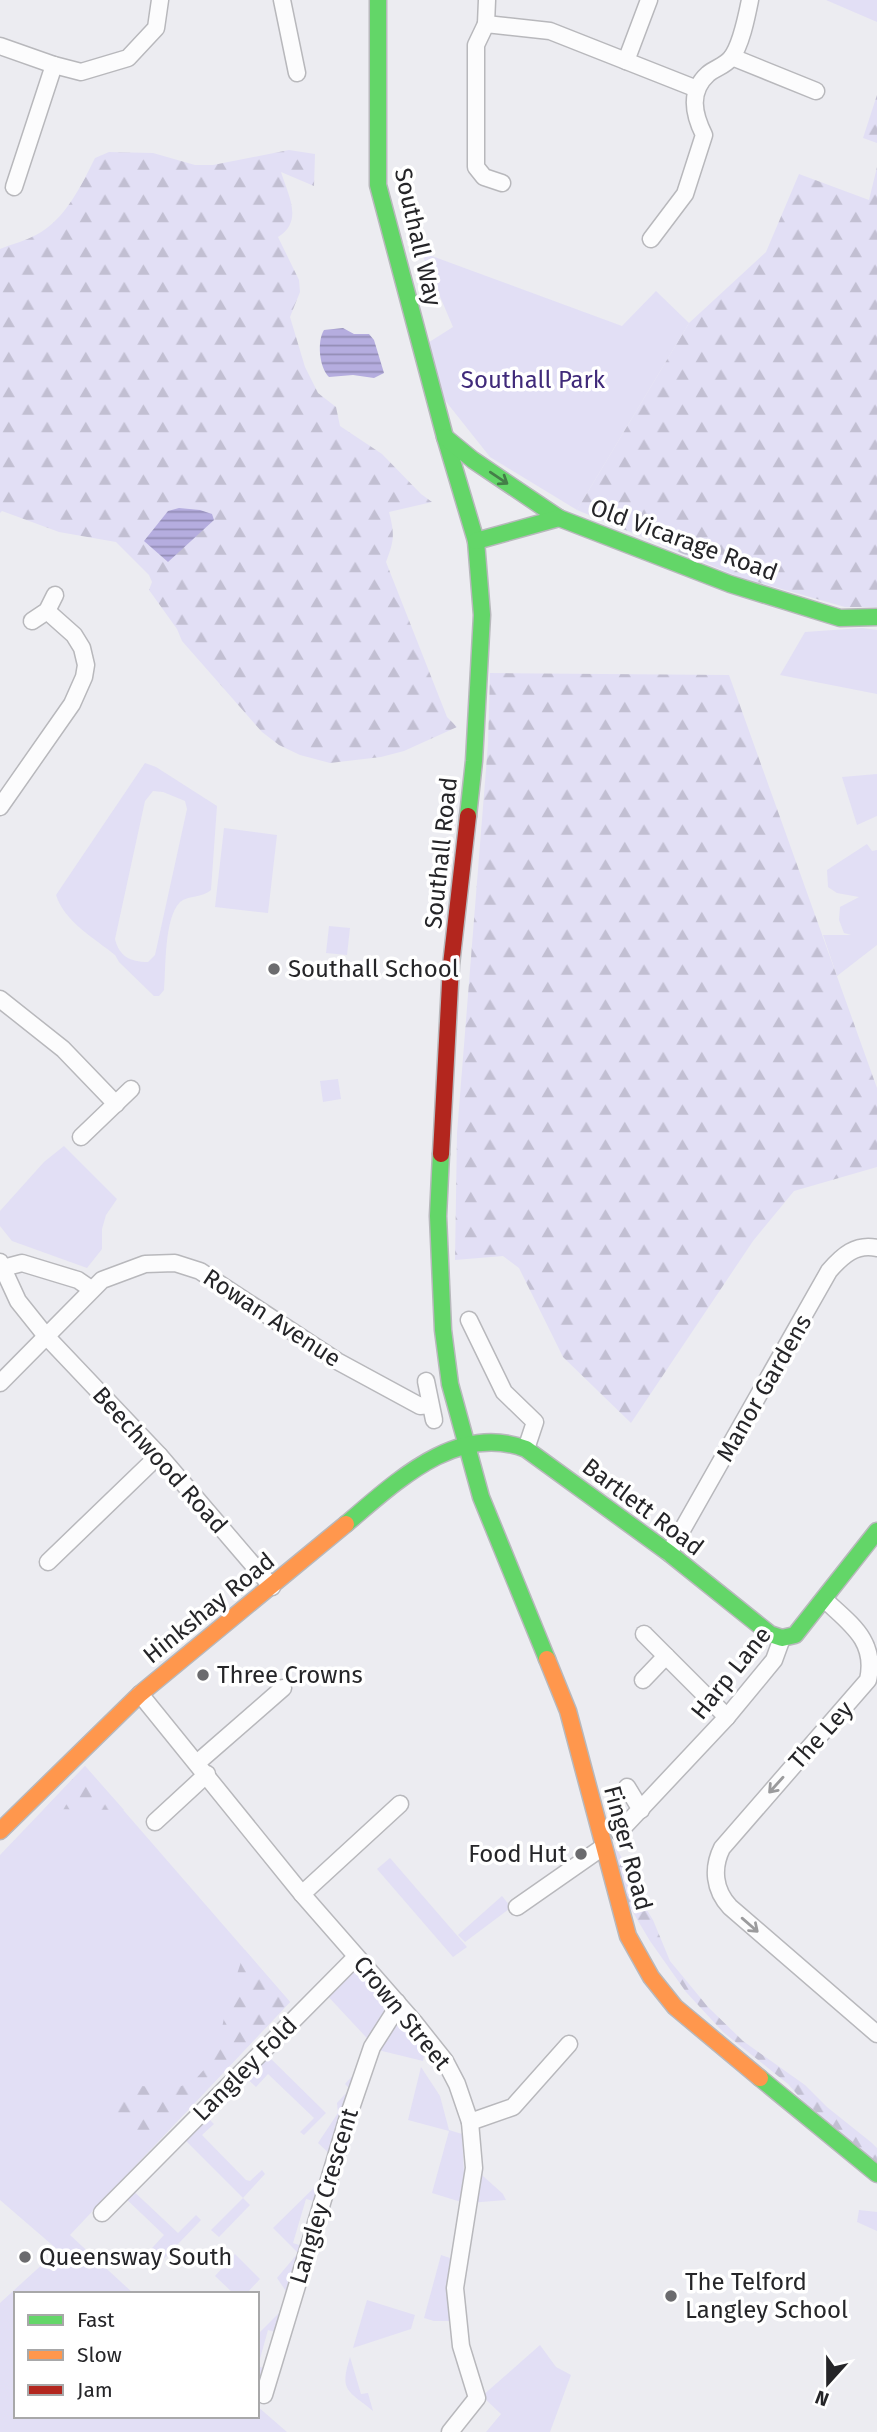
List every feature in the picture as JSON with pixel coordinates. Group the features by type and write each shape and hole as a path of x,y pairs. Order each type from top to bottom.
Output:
{"main road":[{"name":"Southall Way","path":"378,0 378,185 445,437"},
{"path":"445,437 473,460 559,518"},
{"name":"Southall Road","path":"445,437 475,541 482,615 477,713 451,965 438,1216 443,1330 450,1384 465,1444"},
{"name":"Old Vicarage Road","path":"475,541 559,518 730,584 841,618 877,618"},
{"name":"Bartlett Road","path":"465,1444 503,1441 526,1449 669,1553 770,1634 782,1638"},
{"name":"Hinkshay Road","path":"0,1831 140,1694 399,1480 429,1461 465,1444"},
{"name":"Finger Road","path":"465,1444 481,1497 568,1710 628,1936 651,1977 675,2007 877,2174"},
{"name":"Harp Lane","path":"782,1638 795,1635 877,1531"}],"street":[{"path":"0,46 81,72 128,58 156,28 160,0"},
{"path":"282,0 297,73"},
{"path":"487,0 486,24 477,45 475,167 484,177 502,183"},
{"path":"626,61 649,0"},
{"path":"651,239 685,194 704,135 695,118 697,89 707,75 732,57 747,17 750,0"},
{"path":"486,24 536,27 550,31 697,89"},
{"path":"732,57 816,90"},
{"path":"15,187 54,65"},
{"path":"32,621 47,611 55,595"},
{"path":"0,807 72,704 84,677 86,665 82,648 74,635 47,611"},
{"path":"0,999 63,1049 116,1104"},
{"path":"81,1137 131,1089"},
{"name":"Manor Gardens","path":"669,1553 830,1271 845,1253 877,1248"},
{"path":"1,1265 22,1263 78,1280 90,1289"},
{"name":"Rowan Avenue","path":"0,1383 90,1289 102,1280 145,1264 175,1263 200,1271 337,1361 432,1413 426,1381"},
{"name":"Beechwood Road","path":"1,1265 18,1301 46,1336 159,1455 272,1587"},
{"path":"469,1320 499,1394 535,1422 526,1449"},
{"path":"47,1562 159,1455"},
{"name":"The Ley","path":"824,1599 863,1637 872,1664 868,1680 727,1840 720,1851 715,1869 718,1887 730,1907 877,2034"},
{"path":"644,1634 727,1717"},
{"name":"Harp Lane","path":"619,1832 727,1717 774,1660 782,1638"},
{"path":"643,1680 666,1656"},
{"path":"155,1822 202,1768 283,1689"},
{"name":"Crown Street","path":"140,1694 302,1894 445,2061 457,2084 470,2122 474,2168 455,2288 461,2346 477,2398 450,2432"},
{"path":"627,1787 641,1810"},
{"path":"302,1894 400,1804"},
{"path":"517,1907 603,1847"},
{"name":"Langley Fold","path":"102,2213 356,1957"},
{"name":"Langley Crescent","path":"264,2395 348,2117 372,2047 393,2014 397,2002"},
{"path":"470,2122 513,2107 569,2044"}],"green space":[{"path":"826,0 877,0 877,22"},
{"path":"877,95 877,143 863,138"},
{"path":"289,150 315,154 314,186 281,172 290,198 292,215 286,231 278,237 299,280 300,292 290,317 305,367 318,393 336,407 340,426 382,454 432,502 389,512 393,538 386,562 447,717 457,727 404,751 381,757 330,763 300,755 279,745 262,732 182,641 177,629 149,590 152,582 149,575 116,542 59,532 2,511 0,513 0,249 36,235 55,221 71,201 95,158 109,152 153,153 195,165 213,165"},
{"path":"877,167 877,607 845,607 739,577 577,510 689,323 766,252 799,174 869,200"},
{"name":"Southall Park","path":"421,252 622,326 656,291 689,323 577,510 490,457 436,389 423,346 453,327"},
{"path":"862,628 877,630 877,694 780,675 805,632"},
{"path":"490,673 729,675 877,1088 877,1167 794,1191 753,1241 631,1423 563,1357 519,1268 503,1256 455,1260 457,1133 488,744"},
{"path":"145,763 156,767 217,806 211,890 180,902 175,909 168,931 164,990 159,996 154,996 115,955 73,921 56,895","holes":["153,791 185,801 187,809 155,955 148,962 142,962 122,954 115,939 145,801"]},
{"path":"877,774 877,816 857,825 842,777"},
{"path":"224,828 277,835 268,913 215,907"},
{"path":"867,844 872,851 877,850 877,945 837,976 823,935 851,935 844,933 839,920 840,907 859,897 837,893 828,887 827,870"},
{"path":"329,926 350,928 347,955 326,953"},
{"path":"338,1079 341,1099 323,1102 320,1081"},
{"path":"64,1146 117,1199 106,1215 102,1229 102,1249 87,1268 12,1241 0,1226 0,1211 44,1162"},
{"path":"85,1766 290,2002 70,2235 132,2292 14,2292 14,2418 259,2418 259,2408 287,2432 0,2432 0,2303 58,2250 0,2200 0,1855"},
{"path":"85,1766 124,1810 44,1809"},
{"path":"612,1847 622,1858 633,1887 653,1920 670,1961 708,2007 743,2041 805,2085 827,2107 872,2143 877,2148 877,2162 803,2101 788,2084 723,2032 686,1992 628,1904"},
{"path":"390,1858 467,1947 453,1957 377,1869"},
{"path":"502,1896 510,1906 509,1909 465,1942 458,1935"},
{"path":"245,1950 290,2002 152,2148 106,2101 141,2086 175,2088 193,2082 216,2056 227,2004"},
{"path":"356,1957 397,2002 393,2014 425,2050 423,2061 378,2050 324,1992"},
{"path":"263,2051 326,2113 304,2135 300,2132 314,2118 268,2074 256,2087 241,2073"},
{"path":"421,2067 440,2096 449,2130 462,2134 464,2173 461,2202 432,2193 449,2131 408,2120"},
{"path":"357,2071 330,2154 318,2143 338,2113 337,2103 350,2089 345,2084"},
{"path":"202,2112 214,2124 202,2135 246,2180 250,2181 262,2170 265,2174 243,2198 179,2134"},
{"path":"474,2168 503,2194 506,2200 469,2203"},
{"path":"322,2180 322,2203 306,2199 293,2243 308,2248 282,2334 268,2330 259,2362 259,2332 292,2300 277,2278 298,2253 273,2228"},
{"path":"128,2186 178,2233 196,2215 201,2220 154,2269 143,2258 164,2235 121,2194"},
{"path":"243,2198 250,2205 219,2237 211,2230"},
{"path":"859,2210 877,2212 877,2231 857,2222"},
{"path":"235,2254 260,2279 248,2292 232,2292 215,2276"},
{"path":"441,2255 459,2261 459,2321 434,2321 424,2318"},
{"path":"367,2300 415,2315 411,2329 353,2348"},
{"path":"540,2345 556,2367 571,2375 550,2432 486,2432 501,2414 482,2396"},
{"path":"350,2357 361,2394 368,2393 373,2411 348,2389 345,2377"},
{"path":"259,2366 271,2371 264,2395 259,2391"}],"shaded area":[{"path":"343,328 354,334 369,334 374,340 384,373 374,378 353,375 329,377 321,361 322,335 324,330"},
{"path":"179,508 212,514 214,520 168,562 144,541 168,511"}],"traffic: fast":[{"path":"378,0 378,185 445,437 476,541 482,615 474,761 468,816"},
{"path":"445,437 473,460 559,518 730,584 840,618 877,617"},
{"path":"476,541 559,518"},
{"path":"441,1154 438,1216 443,1330 450,1384 481,1497 547,1659"},
{"path":"346,1524 407,1475 452,1450 476,1443 501,1443 526,1449 669,1553 770,1634 782,1638 795,1635 877,1531"},
{"path":"760,2078 877,2174"}],"traffic: slow":[{"path":"0,1831 140,1694 346,1524"},
{"path":"547,1659 568,1711 628,1936 651,1977 675,2007 760,2078"}],"traffic: jam":[{"path":"441,1154 451,965 468,816"}],"place":[{"name":"Southall School","path":"274,969"},
{"name":"Three Crowns","path":"203,1675"},
{"name":"Food Hut","path":"581,1854"},
{"name":"Queensway South","path":"25,2257"},
{"name":"The Telford Langley School","path":"671,2296"}]}
